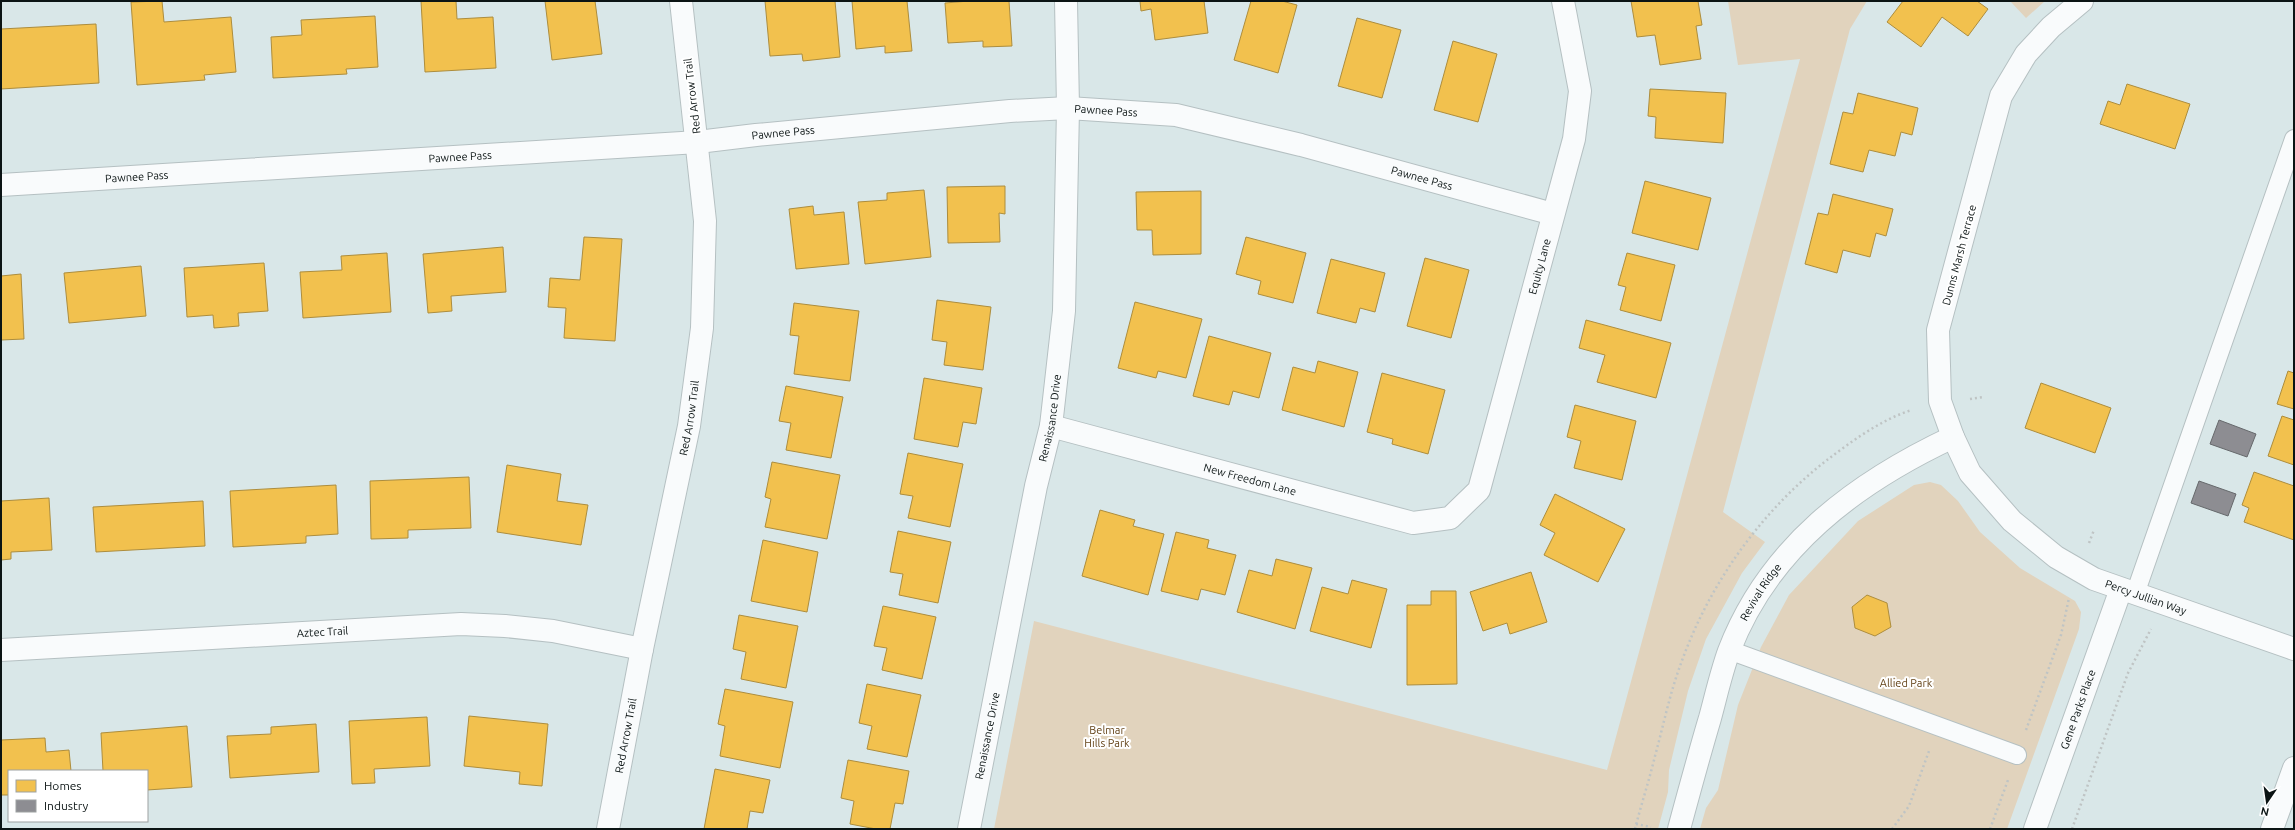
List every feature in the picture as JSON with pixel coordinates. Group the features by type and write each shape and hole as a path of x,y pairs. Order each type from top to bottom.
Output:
{"street":[{"name":"Red Arrow Trail","path":"608,829 642,649 689,426 702,328 705,221 698,142 681,1"},
{"name":"Renaissance Drive","path":"969,829 1036,486 1051,426 1064,311 1068,108 1066,1"},
{"name":"Equity Lane","path":"1450,518 1479,490 1574,139 1580,91 1563,1"},
{"name":"Dunns Marsh Terrace","path":"2012,521 1970,474 1952,437 1940,401 1938,330 2001,96 2026,54 2051,26 2082,1"},
{"name":"Pawnee Pass","path":"1,185 698,142 756,135 1010,111 1068,108 1176,115 1301,145 1553,214"},
{"name":"New Freedom Lane","path":"1051,426 1413,523 1450,518"},
{"name":"Revival Ridge","path":"1679,829 1729,650 1763,584 1784,558 1827,514 1908,458 1952,437"},
{"name":"Percy Jullian Way","path":"2012,521 2056,557 2078,571 2128,592 2294,649"},
{"name":"Gene Parks Place","path":"2035,829 2128,592"},
{"name":"Aztec Trail","path":"1,650 461,624 505,626 553,631 642,649"},
{"path":"2272,829 2294,768"}],"lane":[{"path":"2128,592 2294,139"},
{"path":"1729,650 2017,755"}],"path":[{"path":"1990,829 2061,635 2070,594 2094,530"},
{"path":"2072,829 2128,673 2153,623 2159,602"},
{"path":"1892,829 1909,806 1939,727"}],"green space":[{"name":"Belmar Hills Park","path":"1728,1 1867,1 1850,29 1723,512 1765,542 1742,573 1706,639 1688,691 1669,770 1668,792 1658,829 994,829 1034,621 1607,770 1800,59 1738,65"},
{"path":"2010,1 2045,1 2026,18"},
{"name":"Allied Park","path":"1930,482 1941,485 1958,501 1980,532 2020,568 2075,601 2081,612 2079,629 2007,829 1700,829 1706,808 1718,790 1738,705 1761,647 1789,595 1858,521 1914,485"}],"building: Homes":[{"path":"162,1 164,22 231,17 236,72 204,75 205,80 137,85 131,2"},
{"path":"421,1 456,1 457,19 493,17 496,68 425,72"},
{"path":"545,1 595,1 602,54 552,60"},
{"path":"765,1 835,1 840,57 803,61 802,54 770,56"},
{"path":"852,1 907,1 912,51 885,53 885,46 856,49"},
{"path":"969,1 1009,1 1012,46 983,47 983,41 948,43 945,3"},
{"path":"1140,1 1204,1 1208,33 1155,40 1151,9 1141,11"},
{"path":"1251,1 1282,1 1297,5 1278,73 1234,60"},
{"path":"1631,1 1698,1 1702,25 1696,26 1701,59 1660,65 1655,35 1637,37"},
{"path":"1903,1 1977,1 1988,9 1968,36 1942,17 1921,47 1887,22"},
{"path":"375,16 378,67 346,69 347,74 273,78 271,37 302,35 301,20"},
{"path":"1357,18 1401,30 1382,98 1338,86"},
{"path":"96,24 99,83 1,89 1,29"},
{"path":"1453,41 1497,54 1478,122 1434,110"},
{"path":"2127,84 2190,104 2175,149 2100,124 2108,101 2120,105"},
{"path":"1650,89 1726,93 1723,143 1655,138 1656,117 1648,116"},
{"path":"1858,93 1918,108 1912,135 1901,132 1895,156 1869,150 1863,172 1830,164 1843,112 1853,114"},
{"path":"1645,181 1711,198 1698,250 1632,233"},
{"path":"1005,186 1005,214 999,213 1000,242 948,243 947,187"},
{"path":"924,190 931,257 865,264 858,202 887,200 887,193"},
{"path":"1201,191 1201,254 1153,255 1152,230 1137,230 1136,192"},
{"path":"1833,194 1893,209 1886,236 1876,233 1870,257 1843,250 1837,273 1805,264 1818,213 1828,215"},
{"path":"813,206 814,215 844,212 849,264 796,269 789,209"},
{"path":"584,237 622,239 615,341 564,338 566,308 548,307 550,278 580,280"},
{"path":"1246,237 1306,253 1293,303 1258,294 1261,281 1236,274"},
{"path":"503,247 506,292 451,296 452,311 428,313 423,254"},
{"path":"387,253 391,312 303,318 300,272 342,270 341,256"},
{"path":"1627,253 1675,265 1661,321 1620,310 1626,287 1618,285"},
{"path":"1425,258 1469,270 1451,338 1407,326"},
{"path":"1331,259 1385,273 1375,312 1360,308 1356,323 1317,313"},
{"path":"264,263 268,311 238,313 239,326 214,328 213,315 187,317 184,268"},
{"path":"141,266 146,316 69,323 64,273"},
{"path":"21,274 24,339 1,340 1,276"},
{"path":"937,300 991,307 983,370 944,365 947,342 932,340"},
{"path":"1135,302 1202,319 1186,378 1158,371 1156,378 1118,368"},
{"path":"794,303 859,311 850,381 794,374 799,336 790,335"},
{"path":"1586,320 1671,343 1656,398 1597,382 1605,355 1579,348"},
{"path":"1209,336 1271,353 1259,398 1233,391 1229,405 1193,396"},
{"path":"1318,361 1358,372 1344,427 1282,410 1293,367 1315,373"},
{"path":"2288,371 2294,373 2294,409 2277,404"},
{"path":"1382,373 1445,390 1428,454 1392,444 1393,439 1367,432"},
{"path":"924,378 982,388 976,424 963,422 958,447 914,439"},
{"path":"2041,383 2111,408 2095,453 2025,428"},
{"path":"786,386 843,397 831,458 786,450 791,423 779,421"},
{"path":"1575,405 1636,421 1622,480 1574,468 1581,441 1567,437"},
{"path":"2282,416 2294,420 2294,465 2268,456"},
{"path":"908,453 963,464 950,527 908,518 913,496 900,494"},
{"path":"772,462 840,475 827,539 765,527 771,499 765,497"},
{"path":"507,465 561,474 557,501 588,505 581,545 497,532"},
{"path":"2254,472 2294,486 2294,540 2244,522 2249,508 2242,505"},
{"path":"469,477 471,528 408,530 408,538 371,539 370,481"},
{"path":"336,485 338,534 306,536 306,543 233,547 230,491"},
{"path":"1555,494 1625,529 1598,582 1544,555 1555,533 1540,525"},
{"path":"49,498 52,550 11,552 11,559 1,560 1,501"},
{"path":"203,501 205,546 96,552 93,507"},
{"path":"1100,510 1135,520 1133,526 1164,534 1148,595 1082,576"},
{"path":"898,531 951,542 938,603 899,595 903,574 890,572"},
{"path":"1176,532 1209,540 1207,548 1236,555 1225,595 1201,589 1198,600 1161,591"},
{"path":"763,540 818,552 807,612 751,601"},
{"path":"1276,559 1312,568 1295,629 1237,612 1249,570 1272,576"},
{"path":"1531,572 1547,622 1510,634 1507,623 1483,631 1470,592"},
{"path":"1352,580 1387,589 1371,648 1310,631 1322,587 1348,594"},
{"path":"1431,591 1456,591 1457,684 1407,685 1407,605 1431,605"},
{"path":"1867,595 1887,603 1891,627 1875,636 1855,628 1852,607"},
{"path":"883,606 936,617 922,679 882,670 887,648 874,646"},
{"path":"739,615 798,626 786,688 741,679 746,652 733,649"},
{"path":"867,684 921,695 907,757 867,749 872,726 859,723"},
{"path":"725,689 793,702 780,768 720,756 725,726 718,724"},
{"path":"469,716 548,724 542,786 519,784 520,772 464,766"},
{"path":"427,717 430,766 374,769 375,783 352,784 349,721"},
{"path":"316,724 319,772 230,778 227,736 271,734 271,727"},
{"path":"187,726 192,787 148,790 148,770 103,770 101,733"},
{"path":"45,738 46,752 69,750 71,770 8,770 8,795 1,795 1,740"},
{"path":"848,760 909,771 903,804 895,803 890,829 876,829 850,824 854,801 841,798"},
{"path":"715,769 770,780 763,813 750,811 747,829 704,829"}],"building: Industry":[{"path":"2219,420 2256,434 2247,457 2210,444"},
{"path":"2199,481 2236,494 2228,516 2191,503"}]}
